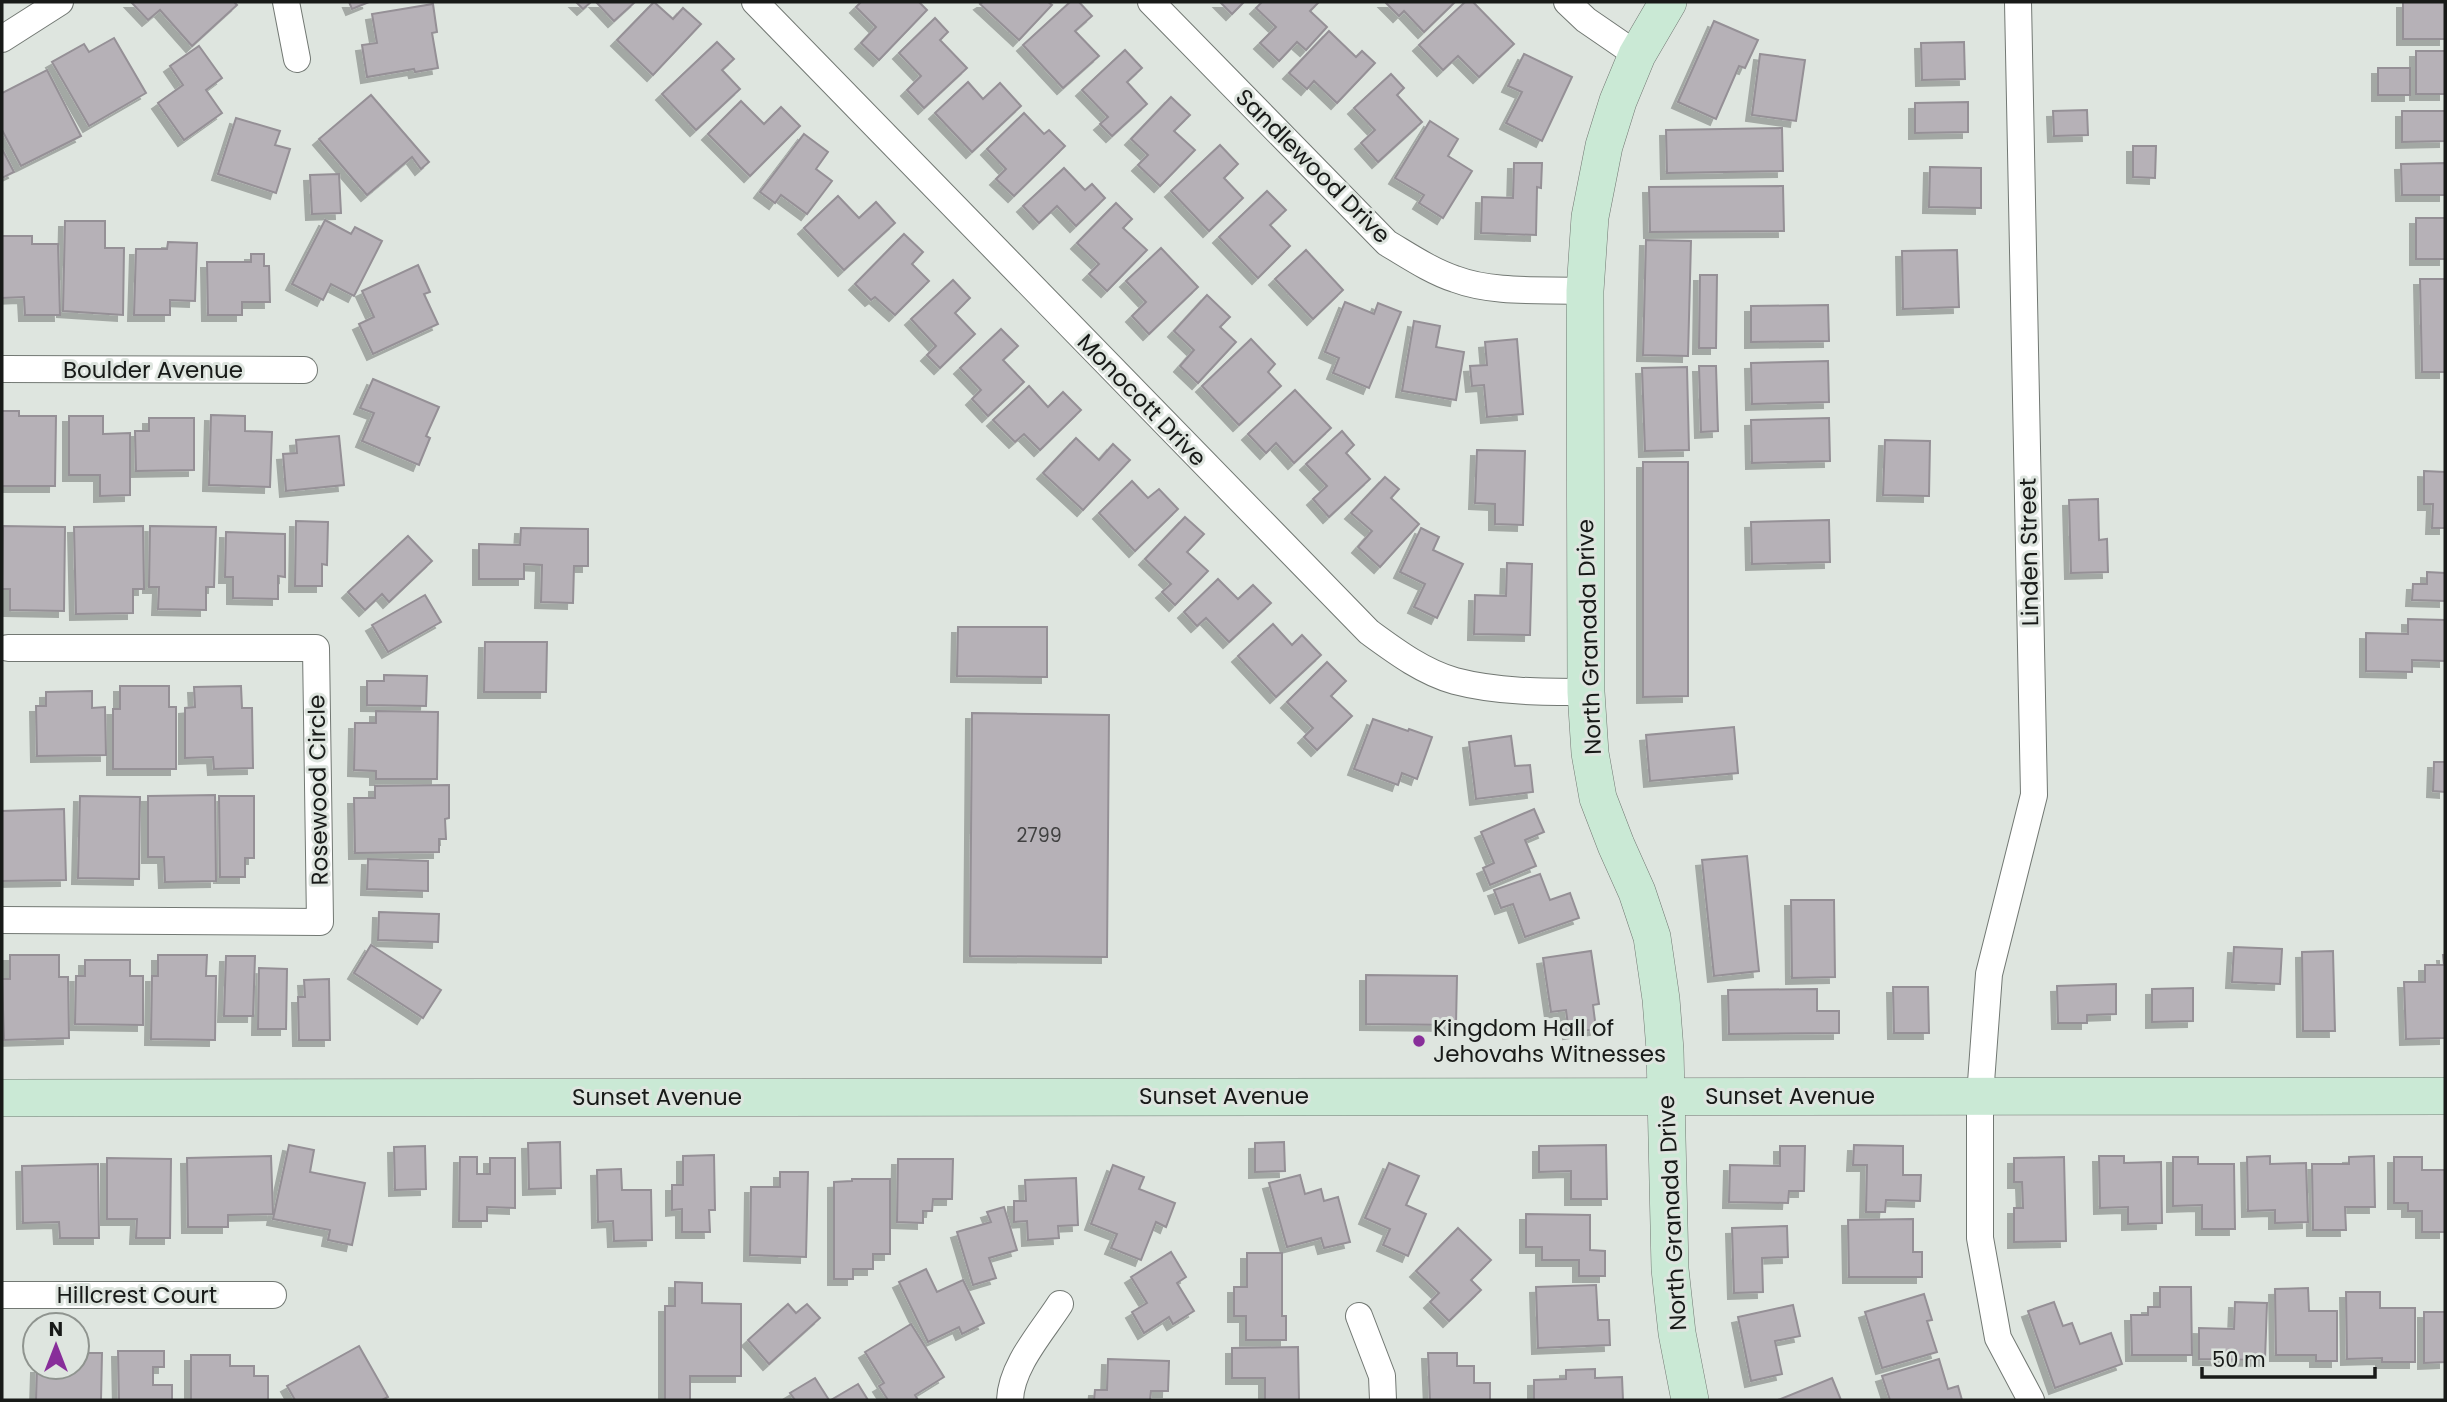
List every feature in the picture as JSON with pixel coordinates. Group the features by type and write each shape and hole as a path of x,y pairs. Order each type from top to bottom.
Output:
{"main road":[{"name":"North Granada Drive","path":"1668,2 1637,55 1618,101 1604,146 1590,217 1585,291 1586,692 1590,753 1598,797 1637,892 1652,937 1665,1050 1670,1269 1677,1333 1690,1400"},
{"name":"Sunset Avenue","path":"2,1098 2445,1096"}],"street":[{"path":"2,39 60,2"},
{"path":"286,2 298,59"},
{"name":"Monocott Drive","path":"755,2 1369,632 1404,658 1453,680 1502,689 1586,692"},
{"name":"Sandlewood Drive","path":"1151,2 1387,243 1456,280 1500,288 1585,291"},
{"path":"1567,2 1586,20 1637,55"},
{"name":"Linden Street","path":"2018,2 2034,795 1989,974 1980,1096 1980,1238 1998,1338 2031,1400"},
{"name":"Boulder Avenue","path":"2,369 304,370"},
{"name":"Rosewood Circle","path":"2,920 320,922 316,648 14,648"},
{"name":"Hillcrest Court","path":"2,1295 273,1295"},
{"path":"1010,1400 1010,1388 1025,1356 1060,1304"},
{"path":"1359,1316 1382,1376 1383,1400"}],"building":[{"path":"131,2 234,2 237,5 192,46 160,10 148,20"},
{"path":"349,2 369,2 352,9"},
{"path":"576,2 591,2 583,9"},
{"path":"596,2 635,2 614,21"},
{"path":"654,2 673,19 683,8 701,24 653,75 617,40"},
{"path":"861,2 919,2 927,10 879,60 861,43 876,27 856,7"},
{"path":"1048,2 1052,5 1019,40 980,4"},
{"path":"1070,2 1079,2 1092,16 1075,31 1099,56 1063,88 1023,45"},
{"path":"1220,2 1244,2 1232,14"},
{"path":"1262,2 1319,2 1310,11 1327,27 1306,50 1297,42 1279,61 1260,43 1276,27 1256,8"},
{"path":"1385,2 1455,2 1424,32 1404,11 1399,16"},
{"path":"1465,2 1473,2 1514,44 1479,77 1458,56 1443,70 1419,45"},
{"path":"2403,2 2445,2 2445,39 2403,39"},
{"path":"433,4 437,32 432,33 438,68 367,77 362,45 377,43 372,14"},
{"path":"935,18 948,32 940,40 967,68 924,108 907,90 921,76 899,53"},
{"path":"1714,21 1758,40 1745,68 1739,66 1716,119 1678,102"},
{"path":"1329,31 1356,57 1362,51 1375,63 1337,103 1314,81 1307,89 1289,73"},
{"path":"114,38 146,93 89,126 52,62 84,44 89,52"},
{"path":"717,42 734,59 722,70 740,89 696,130 662,94"},
{"path":"1964,42 1965,79 1922,80 1921,43"},
{"path":"199,46 222,78 206,90 222,113 184,140 158,103 183,85 170,66"},
{"path":"1125,50 1142,68 1127,82 1147,104 1112,136 1100,124 1108,117 1082,90"},
{"path":"2416,51 2445,51 2445,94 2416,94"},
{"path":"1524,54 1572,77 1542,141 1506,123 1522,92 1508,86"},
{"path":"1760,54 1805,60 1796,121 1752,115"},
{"path":"2378,68 2410,68 2410,95 2378,95"},
{"path":"47,70 81,136 21,166 2,130 2,93"},
{"path":"1391,74 1404,88 1397,95 1422,122 1378,162 1361,143 1375,130 1354,108"},
{"path":"968,82 983,99 1000,83 1021,106 972,152 935,113"},
{"path":"371,95 429,162 421,169 412,157 367,195 319,139"},
{"path":"1171,97 1190,115 1174,131 1195,150 1160,186 1138,165 1148,155 1131,139"},
{"path":"741,101 764,124 781,107 800,126 750,176 708,134"},
{"path":"1968,102 1968,132 1915,133 1915,103"},
{"path":"2087,110 2088,135 2054,136 2053,111"},
{"path":"2402,111 2445,111 2445,141 2402,142"},
{"path":"1024,113 1044,134 1049,130 1065,146 1014,196 996,179 1006,169 987,149"},
{"path":"236,118 280,131 275,145 290,149 276,193 218,174"},
{"path":"1430,121 1458,139 1448,156 1472,171 1443,218 1419,203 1424,195 1395,178"},
{"path":"1782,128 1783,171 1667,173 1666,130"},
{"path":"804,134 828,152 816,169 832,181 807,214 781,195 775,203 760,192"},
{"path":"1220,145 1238,164 1224,178 1243,198 1209,231 1171,191"},
{"path":"2133,146 2156,146 2155,178 2133,177"},
{"path":"2,149 14,172 2,178"},
{"path":"1514,163 1542,163 1541,188 1537,187 1536,235 1481,233 1482,197 1513,198"},
{"path":"2445,163 2445,195 2402,195 2401,164"},
{"path":"1930,167 1981,168 1981,208 1929,207"},
{"path":"1064,168 1085,190 1092,184 1105,198 1076,226 1057,206 1039,223 1023,206"},
{"path":"339,174 341,213 312,214 310,175"},
{"path":"1783,186 1784,231 1650,232 1649,187"},
{"path":"1267,191 1286,210 1270,225 1290,246 1258,278 1219,237"},
{"path":"838,196 859,218 876,202 895,223 844,270 804,228"},
{"path":"1116,203 1132,219 1123,228 1147,250 1107,291 1089,274 1099,264 1077,243"},
{"path":"2416,218 2445,218 2445,259 2416,259"},
{"path":"325,220 351,234 355,227 382,241 354,296 331,284 323,300 292,284"},
{"path":"65,221 105,221 105,248 124,248 123,315 63,311"},
{"path":"904,234 923,252 912,264 929,281 895,315 875,297 871,300 855,284"},
{"path":"2,236 32,236 32,244 58,244 60,315 25,315 24,297 2,298"},
{"path":"1646,240 1691,241 1688,356 1643,355"},
{"path":"168,242 197,243 195,301 170,300 170,315 134,315 136,249 167,249"},
{"path":"1161,248 1198,287 1149,334 1132,316 1146,302 1126,281"},
{"path":"1306,250 1343,290 1313,319 1275,279"},
{"path":"1957,250 1959,307 1903,309 1902,251"},
{"path":"251,254 264,254 264,266 269,266 270,302 242,302 242,315 208,315 207,262 251,262"},
{"path":"418,265 430,292 424,294 438,324 373,354 359,324 374,317 362,291"},
{"path":"1700,275 1717,275 1716,348 1699,348"},
{"path":"2420,279 2445,279 2445,372 2422,372"},
{"path":"953,280 970,298 955,313 975,334 940,368 927,355 936,346 911,319"},
{"path":"1207,295 1230,317 1220,327 1236,342 1198,383 1180,366 1194,350 1174,331"},
{"path":"1345,302 1374,314 1378,303 1401,312 1369,388 1333,373 1339,358 1325,352"},
{"path":"1828,305 1829,341 1751,342 1751,306"},
{"path":"1414,321 1440,326 1436,347 1464,352 1456,400 1402,391"},
{"path":"1001,329 1018,346 1003,360 1024,382 988,416 972,399 981,390 960,368"},
{"path":"1251,339 1275,364 1268,372 1281,386 1239,425 1202,386"},
{"path":"1517,339 1523,414 1487,417 1484,385 1472,386 1470,366 1487,365 1485,342"},
{"path":"1828,361 1829,402 1752,404 1751,363"},
{"path":"1699,366 1716,366 1718,431 1701,432"},
{"path":"1687,367 1689,450 1645,451 1642,368"},
{"path":"373,379 439,407 426,436 430,438 419,465 362,441 374,413 360,408"},
{"path":"1029,386 1048,407 1063,392 1081,410 1040,450 1024,434 1015,442 993,420"},
{"path":"1295,390 1331,428 1294,463 1276,443 1266,453 1248,434"},
{"path":"2,411 19,411 19,416 56,416 55,486 2,486"},
{"path":"211,415 245,416 245,431 272,432 270,487 209,485"},
{"path":"69,416 103,416 103,434 130,433 130,495 100,496 100,475 69,475"},
{"path":"149,418 194,418 194,470 136,471 135,431 149,431"},
{"path":"1829,418 1830,461 1752,463 1751,420"},
{"path":"1342,431 1354,445 1346,453 1370,479 1329,517 1313,499 1327,486 1306,464"},
{"path":"339,436 344,485 286,491 283,454 297,453 296,440"},
{"path":"1076,438 1099,460 1113,444 1130,460 1083,510 1043,473"},
{"path":"1885,440 1930,441 1929,496 1883,495"},
{"path":"1477,450 1525,451 1523,525 1495,524 1495,504 1475,503"},
{"path":"1643,462 1688,462 1688,696 1643,697"},
{"path":"2424,471 2445,472 2445,528 2432,528 2433,504 2424,504"},
{"path":"1385,477 1399,489 1391,498 1419,524 1380,567 1358,547 1372,531 1351,513"},
{"path":"1132,481 1148,498 1159,489 1178,509 1135,551 1099,513"},
{"path":"2098,499 2099,540 2107,539 2108,572 2071,573 2069,500"},
{"path":"1185,517 1204,534 1187,552 1208,571 1175,605 1162,592 1171,584 1145,559"},
{"path":"1829,520 1830,562 1752,564 1751,522"},
{"path":"296,521 328,522 327,565 322,564 322,586 295,586"},
{"path":"3,526 65,527 64,611 10,610 10,589 2,589"},
{"path":"143,526 144,589 133,589 133,613 76,614 74,527"},
{"path":"150,526 216,527 214,587 206,587 206,610 158,609 159,587 149,587"},
{"path":"521,528 588,529 588,566 574,566 573,603 541,602 542,565 524,564 524,579 479,579 479,544 520,545"},
{"path":"1421,528 1439,537 1433,550 1463,564 1437,618 1414,607 1425,584 1400,572"},
{"path":"226,532 285,534 285,577 278,576 278,599 233,598 233,577 225,577"},
{"path":"408,536 432,561 389,602 382,594 365,610 348,592"},
{"path":"1507,563 1532,564 1530,635 1474,634 1475,595 1506,596"},
{"path":"2427,572 2445,573 2445,601 2412,600 2413,584 2427,584"},
{"path":"1218,579 1238,599 1253,585 1271,603 1229,642 1206,618 1197,626 1184,612"},
{"path":"425,595 441,622 388,652 372,625"},
{"path":"2408,619 2445,620 2445,661 2412,660 2412,672 2366,671 2366,633 2408,634"},
{"path":"1273,624 1292,645 1302,635 1321,655 1276,697 1238,656"},
{"path":"958,627 1047,627 1047,677 957,676"},
{"path":"485,642 547,642 546,692 484,692"},
{"path":"1327,662 1346,681 1331,696 1352,716 1317,750 1304,737 1313,728 1287,702"},
{"path":"384,675 427,676 426,706 367,705 367,681 384,681"},
{"path":"120,686 169,686 169,707 176,707 176,769 113,769 113,709 120,709"},
{"path":"241,686 242,708 252,708 253,768 214,769 213,757 185,758 185,708 195,707 194,687"},
{"path":"92,691 92,708 105,707 106,755 37,756 36,706 46,706 46,692"},
{"path":"376,711 438,712 437,779 376,779 376,771 354,770 355,723 376,723"},
{"path":"972,713 1109,715 1107,957 970,956"},
{"path":"1373,719 1432,737 1417,779 1402,773 1398,785 1354,769"},
{"path":"1734,727 1738,773 1650,781 1646,735"},
{"path":"1511,736 1515,766 1530,765 1533,792 1476,799 1469,742"},
{"path":"2434,762 2445,762 2445,792 2433,791"},
{"path":"449,785 449,818 445,819 446,839 439,839 439,852 355,853 354,798 375,798 375,786"},
{"path":"215,795 216,881 165,882 164,857 148,857 148,796"},
{"path":"80,796 140,797 139,879 78,878"},
{"path":"219,796 254,796 254,858 245,858 245,877 220,877"},
{"path":"64,809 66,880 2,881 2,811"},
{"path":"1534,809 1544,832 1525,840 1536,866 1490,885 1483,868 1494,863 1481,832"},
{"path":"1747,856 1759,971 1714,976 1702,860"},
{"path":"368,859 428,861 428,891 367,889"},
{"path":"1540,874 1550,900 1570,893 1579,918 1525,937 1513,904 1501,908 1494,890"},
{"path":"1791,900 1834,900 1835,977 1792,978"},
{"path":"379,912 439,914 438,942 378,940"},
{"path":"371,945 441,990 423,1018 354,973"},
{"path":"2234,947 2282,949 2280,984 2232,982"},
{"path":"1591,951 1599,1004 1593,1005 1596,1029 1569,1033 1566,1010 1551,1012 1543,958"},
{"path":"2333,951 2335,1031 2303,1031 2302,952"},
{"path":"10,955 59,955 59,977 68,977 69,1038 4,1040 2,979 10,979"},
{"path":"158,955 207,955 206,976 216,976 215,1040 151,1039 152,976 158,976"},
{"path":"2445,955 2445,1038 2406,1039 2404,982 2425,982 2425,965 2444,965"},
{"path":"226,956 255,956 253,1016 224,1016"},
{"path":"85,960 130,960 130,976 143,976 143,1025 75,1024 76,976 85,976"},
{"path":"259,968 287,969 286,1029 258,1029"},
{"path":"1366,975 1457,976 1456,1025 1366,1024"},
{"path":"329,979 330,1040 299,1040 298,997 305,997 304,980"},
{"path":"2116,984 2116,1014 2087,1015 2087,1023 2058,1023 2057,986"},
{"path":"1893,987 1928,987 1929,1033 1894,1033"},
{"path":"2193,988 2193,1021 2152,1022 2152,989"},
{"path":"1817,989 1817,1011 1839,1011 1839,1033 1729,1034 1728,990"},
{"path":"560,1142 561,1188 529,1189 528,1143"},
{"path":"1284,1142 1285,1171 1255,1172 1255,1143"},
{"path":"289,1145 314,1150 310,1172 365,1183 352,1245 328,1240 330,1230 273,1219"},
{"path":"1606,1145 1607,1199 1571,1199 1571,1171 1539,1172 1539,1146"},
{"path":"1854,1145 1903,1146 1903,1175 1921,1175 1920,1201 1886,1200 1885,1212 1866,1212 1867,1165 1853,1165"},
{"path":"425,1146 426,1189 395,1190 394,1147"},
{"path":"1780,1146 1805,1146 1804,1191 1789,1191 1788,1203 1729,1202 1730,1165 1780,1166"},
{"path":"714,1155 715,1210 709,1210 710,1232 682,1232 682,1209 672,1210 672,1185 683,1185 683,1156"},
{"path":"271,1156 273,1214 228,1215 228,1227 188,1227 187,1158"},
{"path":"2099,1156 2124,1156 2124,1163 2161,1162 2162,1223 2128,1224 2128,1207 2100,1208"},
{"path":"2270,1156 2270,1164 2306,1163 2308,1222 2275,1223 2275,1210 2248,1211 2247,1157"},
{"path":"2374,1156 2375,1207 2345,1207 2346,1230 2313,1230 2312,1164 2349,1164 2349,1157"},
{"path":"460,1157 477,1157 477,1174 490,1174 490,1158 515,1158 515,1208 487,1207 487,1221 459,1221"},
{"path":"2064,1157 2066,1241 2014,1242 2014,1208 2023,1208 2022,1182 2014,1182 2014,1158"},
{"path":"2173,1157 2198,1157 2198,1164 2234,1164 2235,1229 2202,1229 2202,1205 2173,1206"},
{"path":"2394,1157 2422,1157 2422,1170 2445,1170 2445,1232 2422,1232 2422,1211 2408,1211 2408,1203 2394,1203"},
{"path":"107,1158 171,1159 170,1238 136,1238 137,1219 107,1219"},
{"path":"898,1159 953,1159 952,1199 933,1199 932,1211 923,1211 923,1223 897,1222"},
{"path":"1389,1163 1419,1176 1406,1205 1426,1214 1408,1256 1383,1245 1390,1229 1365,1218"},
{"path":"98,1164 99,1238 60,1238 59,1222 23,1223 22,1166"},
{"path":"1113,1165 1144,1177 1139,1189 1175,1203 1166,1227 1156,1222 1141,1260 1111,1248 1117,1234 1091,1224"},
{"path":"621,1169 622,1190 651,1190 652,1240 614,1241 613,1221 598,1222 597,1170"},
{"path":"780,1172 808,1172 806,1257 750,1255 751,1187 780,1187"},
{"path":"1300,1175 1305,1194 1321,1189 1324,1201 1338,1197 1350,1242 1324,1248 1321,1238 1287,1247 1269,1183"},
{"path":"1076,1178 1078,1225 1058,1226 1059,1238 1028,1240 1027,1221 1014,1222 1014,1201 1026,1201 1025,1180"},
{"path":"890,1179 890,1254 873,1254 873,1269 853,1269 853,1279 834,1279 834,1182"},
{"path":"1004,1207 1017,1250 989,1258 996,1278 973,1285 957,1232 991,1222 987,1212"},
{"path":"1526,1214 1590,1215 1590,1250 1605,1251 1605,1276 1579,1276 1579,1260 1542,1260 1542,1247 1526,1247"},
{"path":"1913,1219 1913,1252 1922,1252 1922,1277 1849,1277 1848,1220"},
{"path":"1787,1226 1788,1257 1762,1258 1763,1292 1734,1293 1732,1228"},
{"path":"1458,1228 1491,1260 1471,1280 1481,1290 1449,1321 1430,1302 1439,1293 1416,1271"},
{"path":"1171,1252 1186,1277 1177,1283 1194,1311 1173,1324 1169,1317 1144,1333 1132,1312 1147,1303 1131,1277"},
{"path":"1247,1253 1282,1253 1282,1316 1286,1316 1286,1340 1246,1340 1246,1316 1234,1316 1234,1287 1247,1287"},
{"path":"926,1269 937,1292 963,1280 984,1323 962,1334 959,1327 928,1342 899,1282"},
{"path":"675,1282 702,1283 702,1303 741,1304 741,1376 690,1376 690,1400 665,1400 665,1306 675,1306"},
{"path":"1596,1285 1598,1320 1609,1320 1610,1345 1538,1348 1536,1287"},
{"path":"2160,1287 2191,1287 2192,1355 2132,1355 2131,1315 2148,1315 2148,1307 2160,1307"},
{"path":"2308,1288 2309,1311 2337,1311 2337,1361 2316,1361 2316,1355 2276,1355 2275,1289"},
{"path":"2346,1292 2380,1292 2380,1308 2415,1308 2415,1362 2382,1362 2382,1358 2347,1359"},
{"path":"1924,1294 1932,1320 1927,1321 1937,1352 1882,1368 1865,1312"},
{"path":"2054,1302 2063,1326 2072,1323 2080,1344 2111,1333 2122,1364 2055,1388 2028,1311"},
{"path":"2235,1302 2267,1303 2265,1360 2199,1359 2199,1328 2234,1329"},
{"path":"788,1304 796,1313 807,1304 820,1318 769,1364 748,1340"},
{"path":"1793,1305 1800,1336 1775,1341 1782,1374 1751,1381 1738,1317"},
{"path":"2424,1312 2445,1312 2445,1362 2424,1363"},
{"path":"911,1324 944,1377 915,1395 918,1400 888,1400 879,1386 884,1383 865,1352"},
{"path":"359,1346 388,1397 382,1400 295,1400 287,1386"},
{"path":"1298,1347 1299,1400 1265,1400 1265,1378 1232,1378 1232,1348"},
{"path":"118,1351 164,1351 164,1367 153,1367 153,1385 172,1385 172,1400 119,1400"},
{"path":"91,1353 102,1353 101,1400 36,1400 37,1381 91,1381"},
{"path":"1428,1353 1457,1353 1457,1366 1474,1366 1474,1383 1490,1383 1490,1400 1430,1400"},
{"path":"191,1355 230,1355 230,1366 254,1366 254,1376 268,1376 268,1400 191,1400"},
{"path":"1108,1359 1169,1361 1168,1391 1151,1391 1150,1400 1094,1400 1095,1390 1107,1390"},
{"path":"1939,1359 1948,1389 1958,1386 1962,1400 1890,1400 1882,1376"},
{"path":"1595,1369 1595,1378 1622,1377 1623,1400 1534,1400 1534,1380 1566,1379 1566,1370"},
{"path":"815,1378 829,1400 795,1400 790,1393"},
{"path":"1832,1378 1841,1400 1778,1400"},
{"path":"858,1384 868,1400 831,1400"}],"place":[{"name":"Kingdom Hall of Jehovahs Witnesses","path":"1419,1041"}]}
